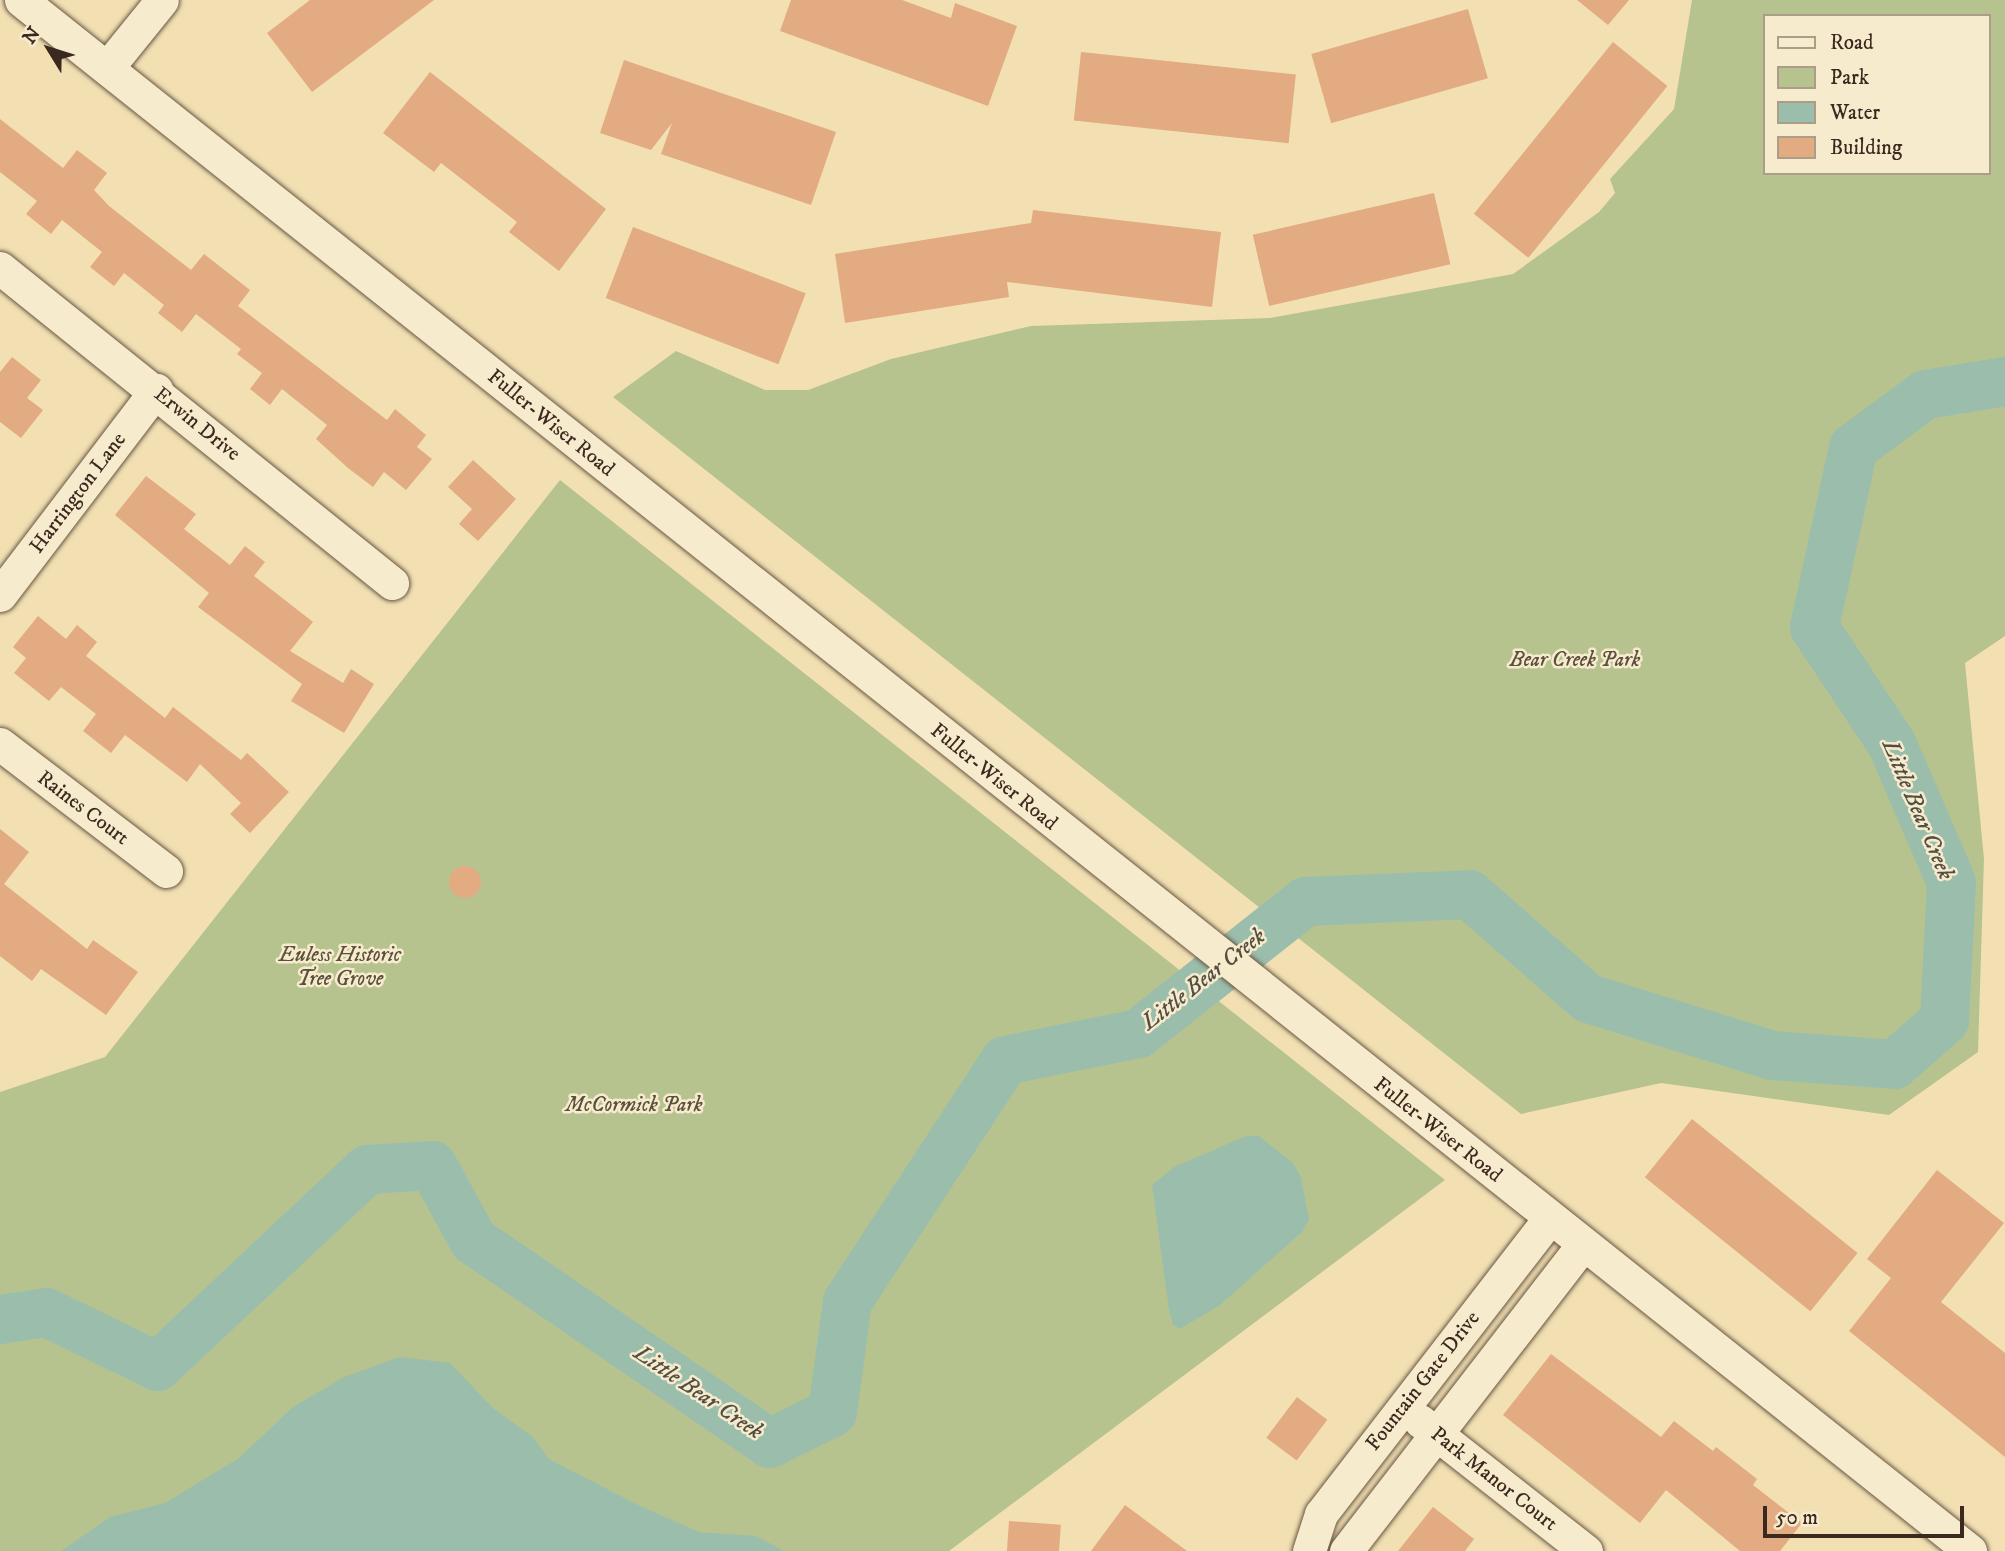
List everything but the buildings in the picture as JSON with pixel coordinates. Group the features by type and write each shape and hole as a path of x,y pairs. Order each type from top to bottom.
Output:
{"street":[{"name":"Fuller-Wiser Road","path":"21,0 1142,895 1970,1551"},
{"path":"107,68 162,0"},
{"name":"Erwin Drive","path":"0,268 156,390 393,583"},
{"name":"Harrington Lane","path":"0,595 156,390"},
{"name":"Raines Court","path":"0,744 166,871"},
{"name":"Fountain Gate Drive","path":"1309,1551 1321,1514 1550,1217"},
{"name":"Fountain Gate Drive","path":"1346,1551 1583,1244"},
{"name":"Park Manor Court","path":"1402,1407 1586,1551"}],"green space":[{"name":"Bear Creek Park","path":"1692,0 2005,0 2005,636 1965,663 1984,859 1978,1052 1889,1115 1661,1083 1521,1114 613,397 676,351 765,390 808,390 891,359 1031,326 1270,318 1513,274 1599,212 1615,193 1610,179 1674,109"},
{"name":"McCormick Park","path":"560,480 1445,1180 949,1551 0,1551 0,1092 105,1057"}],"water":[{"path":"1246,1136 1259,1136 1293,1163 1301,1177 1309,1220 1302,1232 1220,1305 1180,1329 1173,1325 1169,1310 1152,1185 1174,1167"},
{"path":"400,1357 450,1363 493,1408 533,1437 549,1459 636,1504 699,1532 756,1536 784,1551 61,1551 110,1517 165,1503 239,1458 293,1407 344,1377"}],"waterway":[{"name":"Little Bear Creek","path":"0,1319 46,1312 157,1366 367,1169 432,1165 473,1240 769,1443 832,1412 847,1301 1005,1060 1138,1033 1305,901 1469,894 1588,998 1772,1055 1894,1064 1944,1020 1951,882 1891,743 1814,627 1853,447 1925,394 2005,381"}],"park label":[{"name":"Euless Historic Tree Grove","path":"340,967"}]}
